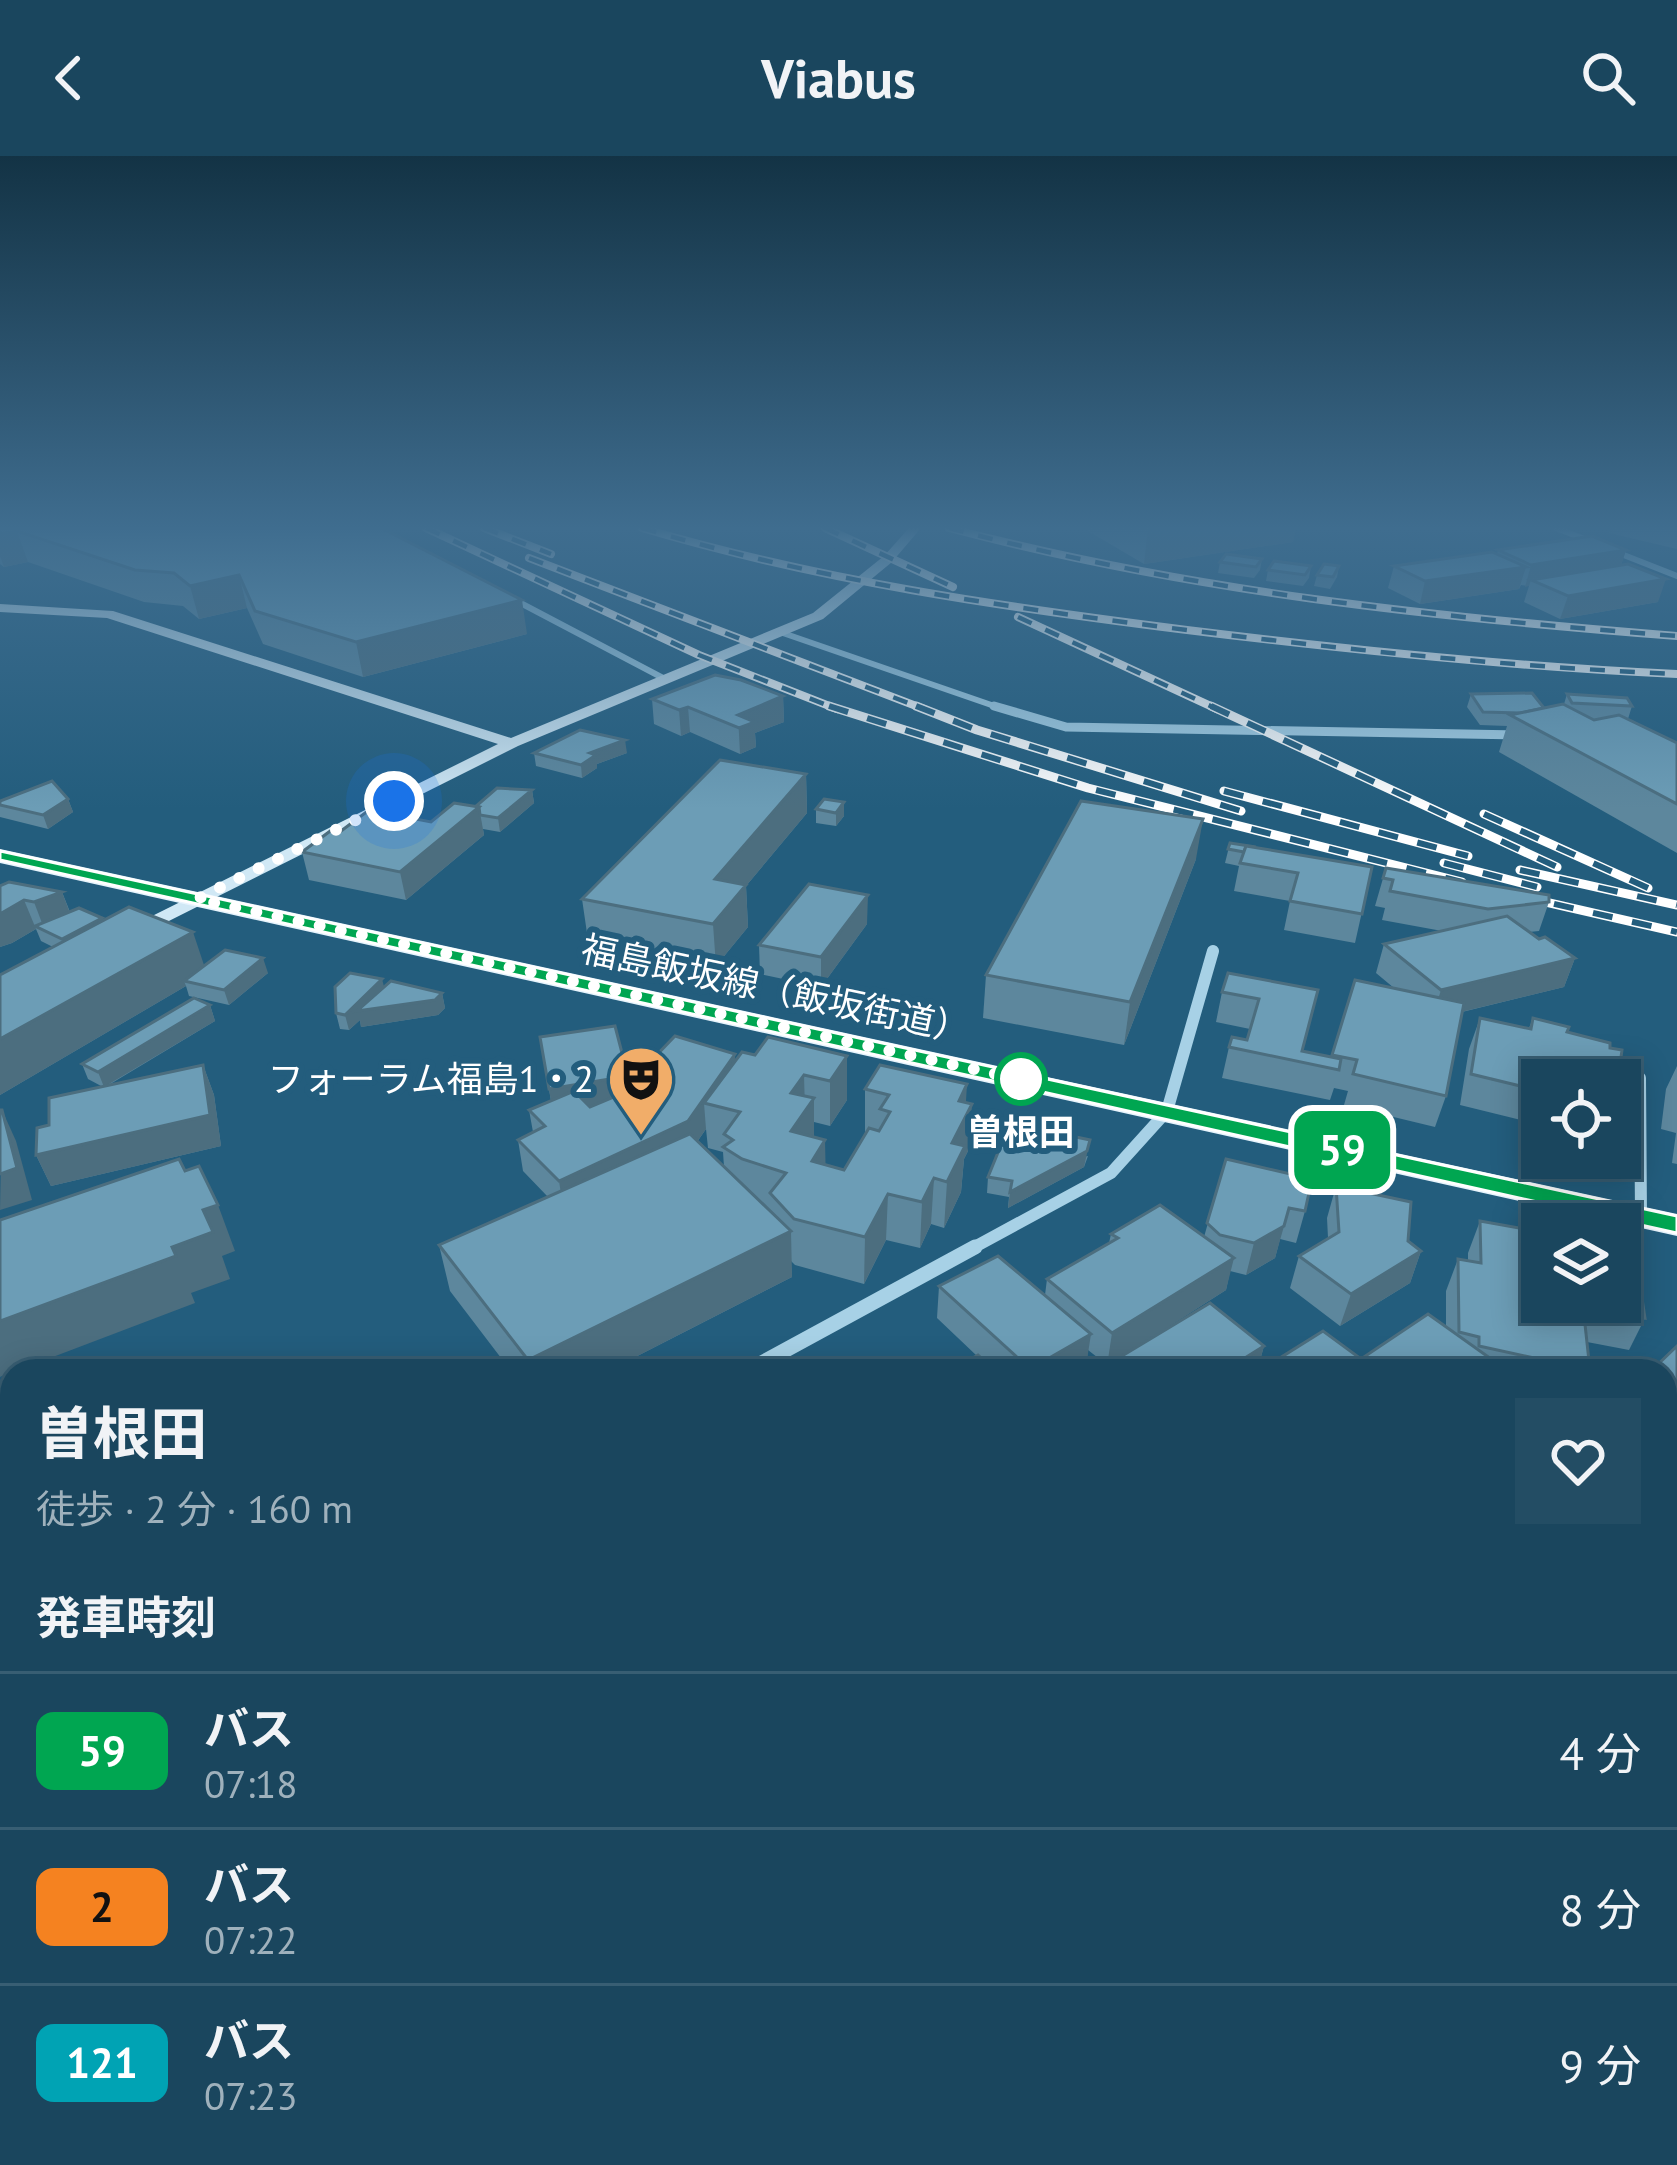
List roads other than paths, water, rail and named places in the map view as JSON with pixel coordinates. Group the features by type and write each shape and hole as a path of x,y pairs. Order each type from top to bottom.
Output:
{"main road":[{"name":"福島飯坂線（飯坂街道）","path":"0,856 1582,1203"},
{"name":"福島飯坂線（飯坂街道）","path":"1641,1216 1677,1225"}],"street":[{"path":"132,622 512,742"},
{"path":"556,622 663,678"},
{"path":"118,940 512,742 804,622"},
{"path":"780,632 1042,723 1066,727 1533,736"},
{"path":"769,1359 1111,1173 1167,1111 1214,951"}],"railway":[{"path":"628,622 831,707"},
{"path":"696,622 924,709"},
{"path":"1028,622 1217,709"},
{"path":"1124,622 1370,651 1677,674"},
{"path":"1513,622 1677,636"},
{"path":"916,706 977,730 1241,811"},
{"path":"1211,706 1557,867"},
{"path":"831,707 1088,788 1462,882"},
{"path":"831,707 837,709"},
{"path":"1224,791 1468,856"},
{"path":"1484,814 1648,888"},
{"path":"1444,863 1537,887"},
{"path":"1520,870 1677,905"},
{"path":"1515,895 1677,932"}],"place":[{"name":"曽根田","path":"1021,1079"},
{"name":"フォーラム福島1・2","path":"641,1138"}]}
